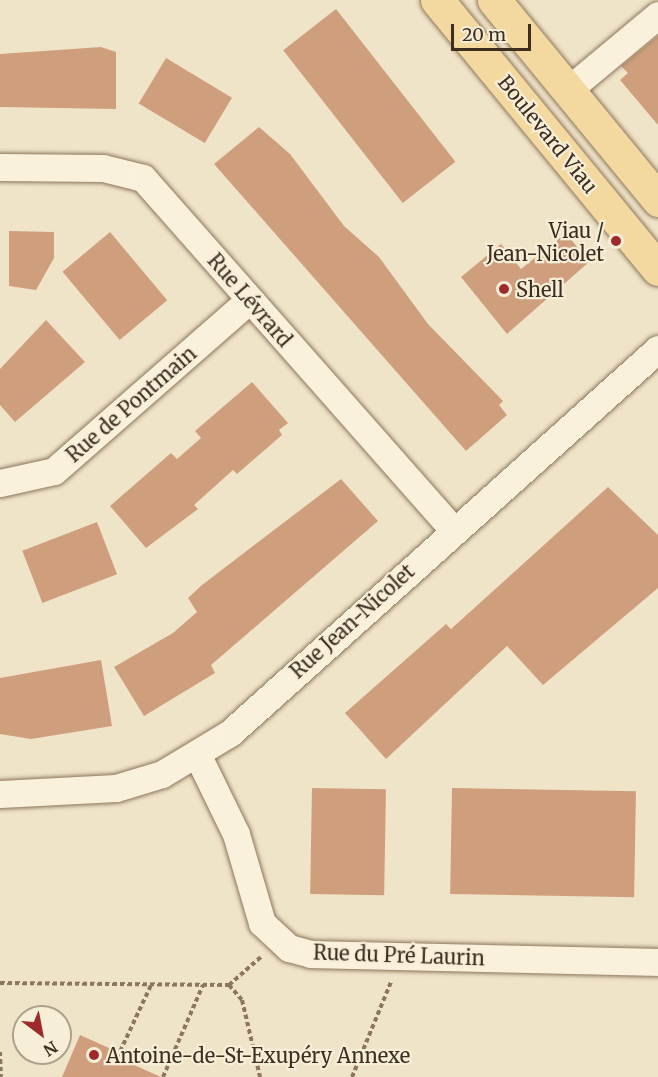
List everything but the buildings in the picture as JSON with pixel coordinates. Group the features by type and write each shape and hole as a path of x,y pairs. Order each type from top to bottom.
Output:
{"main road":[{"name":"Boulevard Viau","path":"437,0 658,269"},
{"path":"494,0 658,200"}],"street":[{"path":"568,90 658,15"},
{"name":"Rue Lévrard","path":"0,167 103,168 143,178 453,530"},
{"name":"Rue de Pontmain","path":"0,483 54,471 249,300"},
{"name":"Rue Jean-Nicolet","path":"0,794 116,788 162,774 230,733 453,530 658,349"},
{"name":"Rue du Pré Laurin","path":"197,754 236,834 262,923 280,941 311,954 658,962"}],"path":[{"path":"0,983 229,985 280,941"},
{"path":"352,1077 402,956"},
{"path":"117,1058 151,984"},
{"path":"163,1077 203,985"},
{"path":"229,985 242,1000 260,1077"},
{"path":"0,1052 1,1077"}],"place":[{"name":"Viau / Jean-Nicolet","path":"616,241"},
{"name":"Shell","path":"504,289"},
{"name":"Antoine-de-St-Exupéry Annexe","path":"94,1055"}]}
